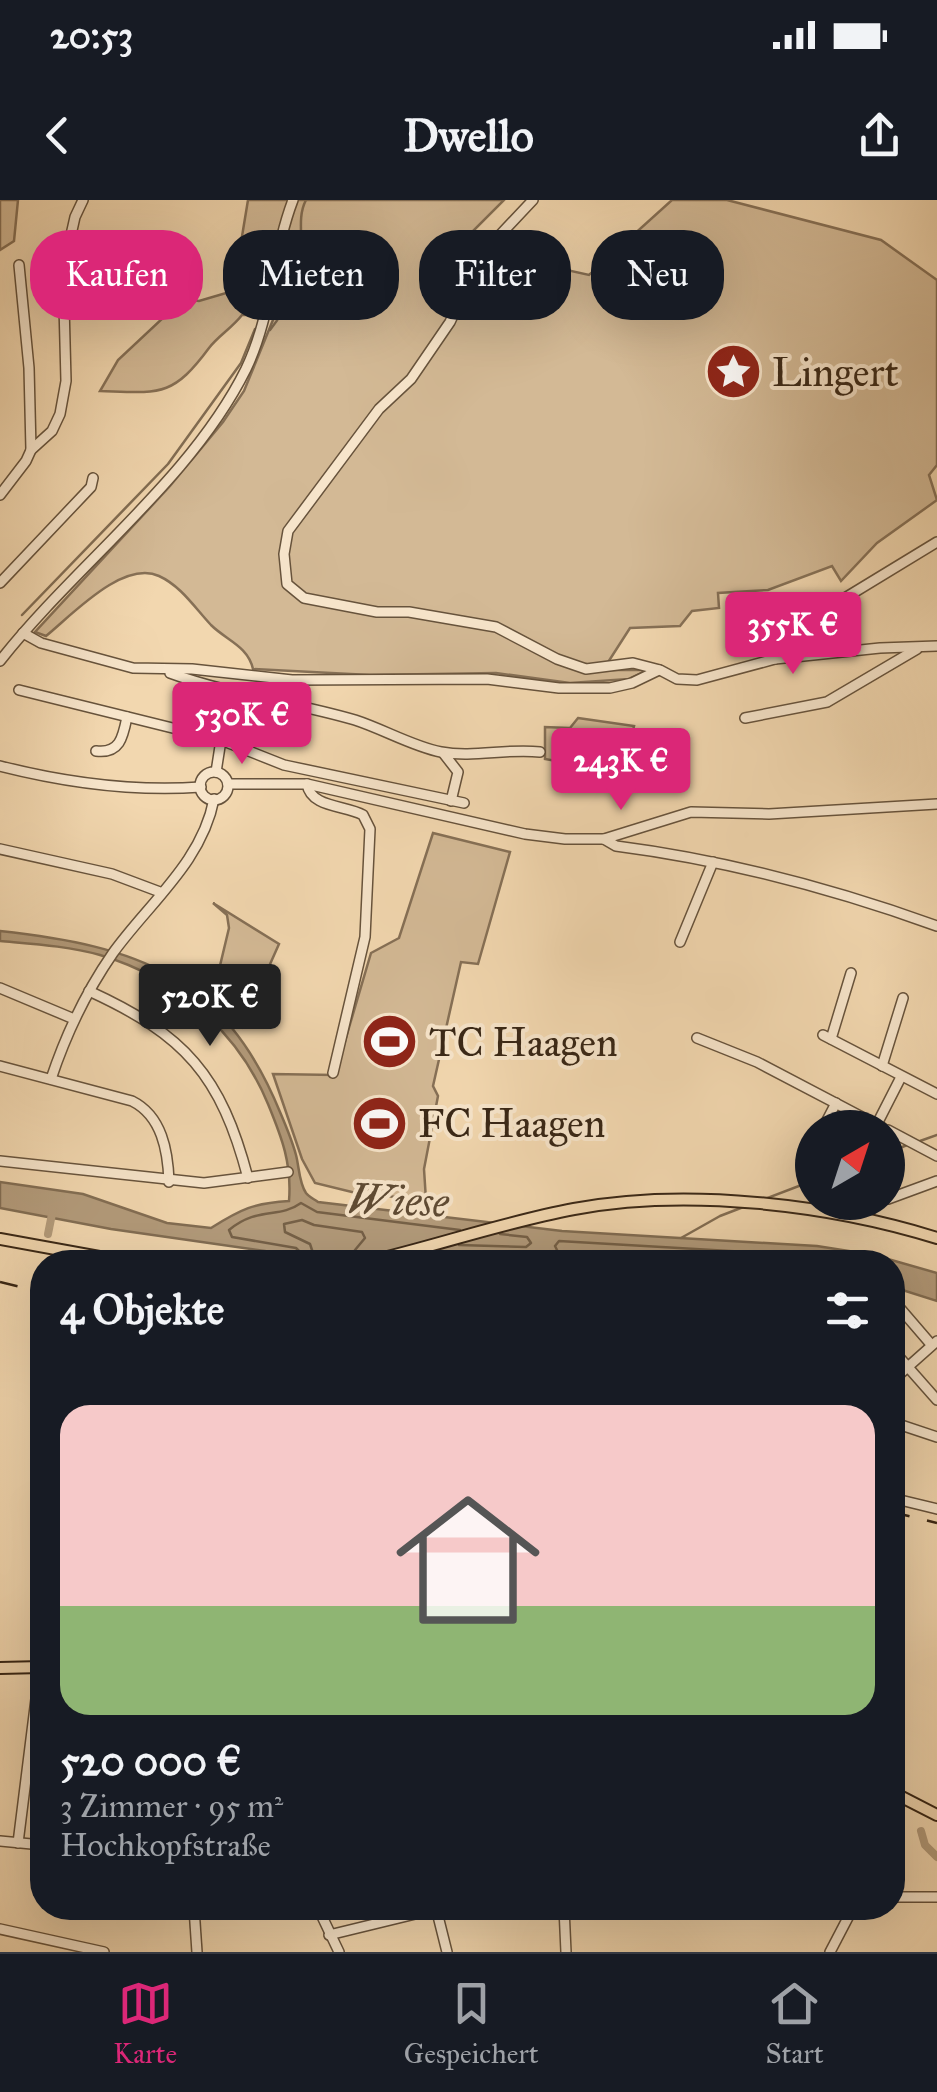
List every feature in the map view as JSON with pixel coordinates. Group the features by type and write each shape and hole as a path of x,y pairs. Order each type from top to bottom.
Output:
{"main road":[{"path":"414,1250 580,1208 639,1200 688,1199 768,1206 864,1221 937,1238"},
{"path":"0,1239 52,1250"},
{"path":"0,1668 30,1667"},
{"path":"905,1799 937,1815"}],"street":[{"path":"0,495 31,450 52,431 65,397 65,270 75,218 83,200"},
{"path":"1,658 180,464 232,395 265,318 293,200"},
{"path":"533,200 498,237 471,277 450,322 411,379 379,409 288,531 284,554 287,584 304,598 377,612 409,612 496,626 557,660 586,669 633,664 697,680 775,659 937,646"},
{"path":"19,266 29,368 31,450"},
{"path":"0,583 91,486 93,478"},
{"path":"775,659 780,643 794,630 937,542"},
{"path":"23,633 41,643 106,663 346,681 487,678 559,688 610,688 660,670"},
{"path":"745,718 826,702 919,648"},
{"path":"162,670 224,691 352,720 442,752 540,752"},
{"path":"19,690 222,740 284,765 464,803"},
{"path":"96,752 117,748 128,717"},
{"path":"216,772 222,740"},
{"path":"442,752 458,772 451,801"},
{"path":"0,766 110,787 155,791 200,787"},
{"path":"216,772 228,784 225,795 214,800 200,787 204,776 216,772"},
{"path":"228,784 307,784 524,834 604,839 691,812 769,814 937,804"},
{"path":"307,784 314,798 363,815 370,830 365,936 333,1073"},
{"path":"51,1079 74,1018 89,991 119,945 203,840 214,800"},
{"path":"604,839 616,846 713,862 871,902 937,926"},
{"path":"0,849 112,874 160,892"},
{"path":"680,942 713,862"},
{"path":"851,972 827,1037 936,1091"},
{"path":"0,988 74,1018"},
{"path":"89,991 160,1028 190,1056 222,1102 248,1178"},
{"path":"882,1066 903,998"},
{"path":"697,1038 757,1062 850,1110"},
{"path":"0,1066 142,1106 165,1144 169,1182"},
{"path":"889,1110 901,1076"},
{"path":"832,1110 836,1103"},
{"path":"905,1139 937,1156"},
{"path":"0,1161 169,1182 204,1183 288,1172"},
{"path":"905,1193 937,1181"},
{"path":"905,1312 934,1345 905,1370"},
{"path":"905,1363 937,1400"},
{"path":"905,1426 937,1437"},
{"path":"905,1501 937,1509"},
{"path":"18,1843 30,1751"},
{"path":"0,1841 30,1844"},
{"path":"905,1896 937,1897"},
{"path":"195,1920 197,1952"},
{"path":"323,1920 340,1952"},
{"path":"329,1935 390,1920"},
{"path":"440,1920 447,1952"},
{"path":"565,1920 566,1952"},
{"path":"830,1952 847,1920"},
{"path":"0,1929 104,1952"}],"shaded area":[{"path":"0,200 18,200 14,241 0,250"},
{"path":"248,200 504,200 474,230 419,230 419,320 571,320 571,271 591,273 591,320 724,320 724,230 639,230 672,200 727,200 881,240 937,280 937,465 929,475 937,500 877,543 841,581 832,566 768,590 718,593 719,608 692,611 680,626 630,628 603,670 648,670 629,679 570,683 496,673 370,675 253,669 241,649 211,625 181,591 159,576 145,573 115,582 99,592 46,636 35,632 170,486 223,422 244,391 273,320 399,320 399,230 243,230"},
{"path":"223,294 223,320 237,320 185,376 163,389 100,391 118,360 161,320 203,320 203,300"},
{"path":"578,718 634,726 622,773 545,759 545,727 570,728"},
{"path":"433,833 510,852 478,964 461,962 433,1086 438,1096 424,1169 426,1200 356,1193 315,1183 302,1159 273,1074 335,1075 371,953 399,938"},
{"path":"213,903 279,944 242,1027 213,995 229,928 227,915"}],"water":[{"path":"0,931 94,946 170,976 203,998 232,1028 258,1066 291,1138 304,1189 318,1202 562,1231 842,1250 258,1250 0,1208 0,1182 83,1194 167,1223 211,1228 248,1208 289,1201 290,1188 282,1140 255,1078 240,1053 201,1010 154,977 100,955 0,941"},
{"path":"905,1264 937,1273 937,1301 905,1291"}],"waterway":[{"path":"270,330 298,276 306,200"},
{"path":"22,615 168,464 241,363 255,329"},
{"path":"920,1141 937,1135"},
{"path":"762,1200 795,1187"},
{"path":"681,1238 746,1206"},
{"path":"48,1234 53,1209"},
{"path":"921,1831 925,1845 937,1857"}],"railway":[{"path":"0,1282 30,1289"},
{"path":"905,1515 937,1523"}],"place":[{"name":"Lingert","path":"733,372"},
{"name":"TC Haagen","path":"390,1042"},
{"name":"FC Haagen","path":"379,1123"}],"water label":[{"name":"Wiese","path":"398,1200"}]}
